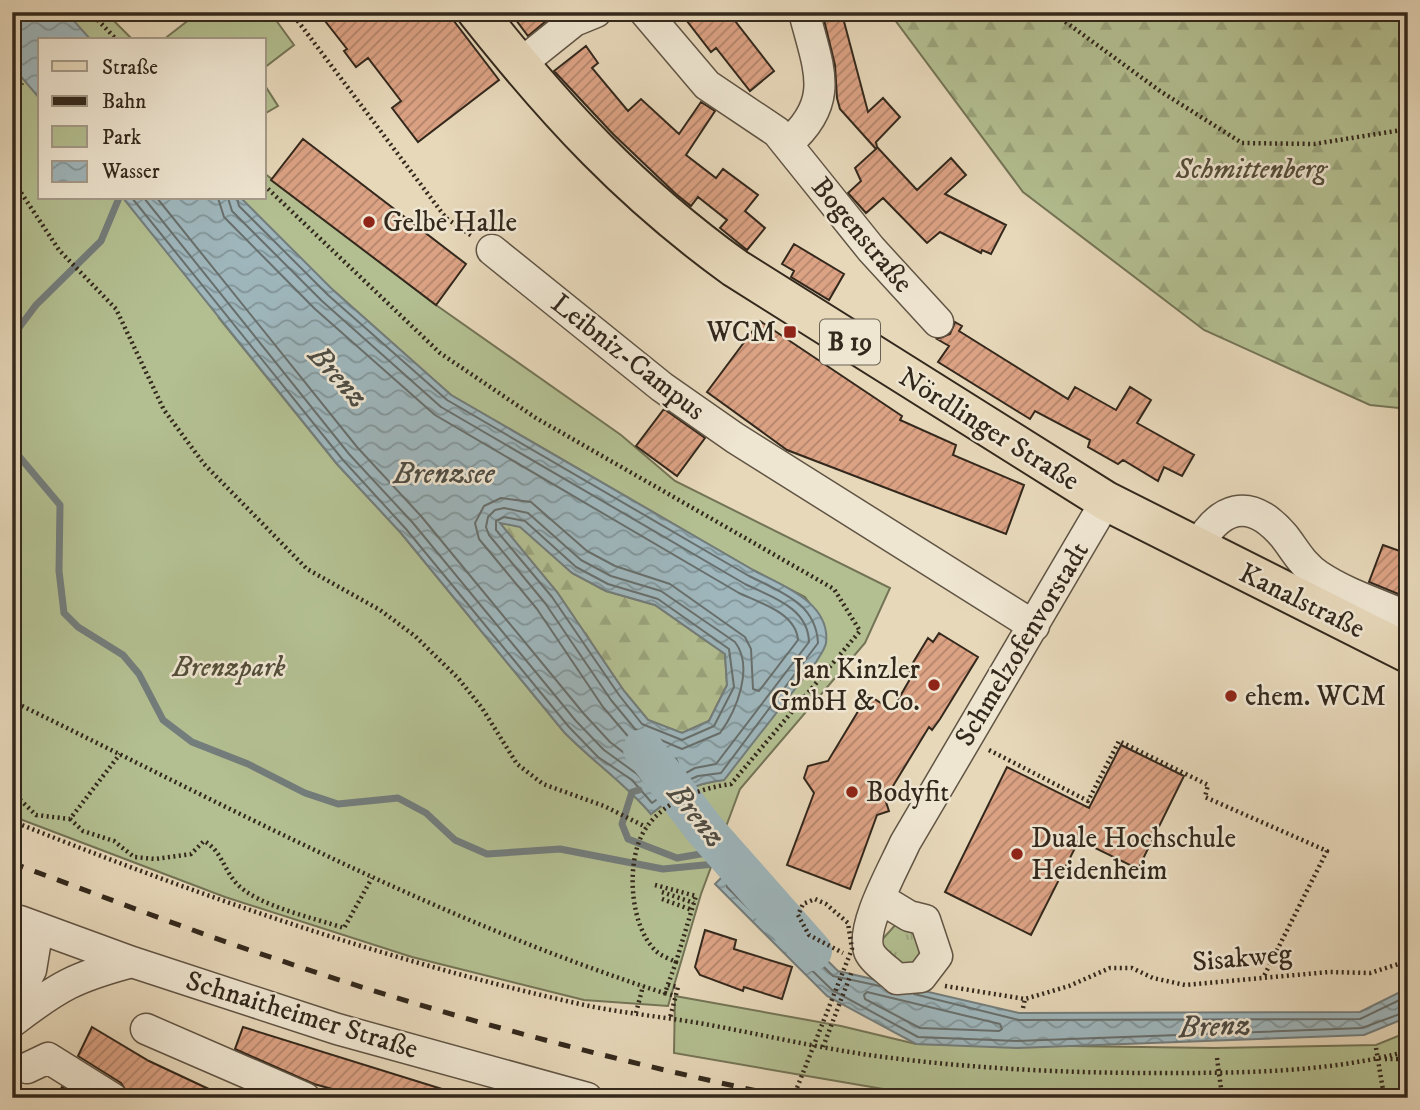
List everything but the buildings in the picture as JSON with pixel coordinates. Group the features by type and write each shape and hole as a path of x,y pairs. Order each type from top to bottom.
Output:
{"main road":[{"name":"Nördlinger Straße","path":"478,12 576,131 632,187 688,234 800,311 1106,501"},
{"name":"Kanalstraße","path":"1106,501 1196,549 1408,653"}],"street":[{"path":"519,65 574,21 596,12"},
{"name":"Bogenstraße","path":"645,12 707,85 770,125 788,144 871,250 938,323"},
{"path":"788,144 814,116 819,93 817,66 804,12"},
{"name":"Leibniz-Campus","path":"492,250 662,387 735,438 1034,626"},
{"name":"Schmelzofenvorstadt","path":"858,956 905,843 1106,501"},
{"name":"Kanalstraße","path":"1196,549 1215,519 1228,511 1240,510 1271,524 1306,566 1319,576 1408,617"},
{"path":"858,956 870,954 897,979 921,977 937,956 925,919 909,916 881,900"},
{"path":"12,1007 31,970 19,922"},
{"name":"Schnaitheimer Straße","path":"19,922 337,1029 587,1098"},
{"path":"12,1022 62,985 82,976 132,962"},
{"path":"146,1029 305,1098"},
{"path":"27,1068 48,1058 112,1098"}],"path":[{"path":"90,12 115,38"},
{"path":"291,12 446,218 492,250"},
{"path":"1052,12 1160,91 1242,143 1314,144 1408,130"},
{"path":"12,104 22,83"},
{"path":"12,180 59,250 116,309 164,410 204,464 307,569 380,610 415,636 458,678 482,708 517,764 543,784 620,813 646,827"},
{"path":"266,187 440,353 536,418 834,589 860,631 731,784 705,787 680,799 646,827 632,875 634,902 641,926 656,951 676,962"},
{"path":"12,701 372,878 643,986 675,996"},
{"path":"966,738 1087,804 1119,741 1208,785 1205,797 1326,851 1263,978"},
{"path":"70,819 120,754"},
{"path":"12,792 36,815 70,819 83,831 114,841 134,857 155,859 191,854 204,841 214,847 236,883 252,895 344,928 372,878"},
{"path":"12,821 224,900 411,962 583,1005 670,1018 823,1047 892,1058 1025,1070 1219,1073 1296,1069 1377,1059 1408,1059"},
{"path":"655,885 695,896 665,993 675,996"},
{"path":"662,892 694,903"},
{"path":"662,899 692,910"},
{"path":"793,1098 852,949 848,923 826,904 815,899 803,904 798,915 809,935 828,946"},
{"path":"823,1047 858,956"},
{"name":"Sisakweg","path":"921,977 945,986 1026,999 1069,986 1110,968 1132,968 1153,978 1185,985 1329,972 1370,973 1408,961"},
{"path":"668,985 678,987 670,1018"},
{"path":"636,1013 643,986"},
{"path":"1023,1008 1026,999"},
{"path":"1376,1048 1383,1090"},
{"path":"1377,1059 1408,1051"},
{"path":"1217,1058 1221,1088"}],"green space":[{"name":"Brenzpark","path":"12,12 105,12 131,38 38,38 38,200 266,200 266,175 436,305 621,435 675,481 890,588 865,643 740,789 701,894 668,1006 584,1000 412,957 225,897 12,816","holes":["333,290 451,395 753,570 805,597 822,621 765,724 724,780 685,791 651,814 564,732 401,533 337,464 219,318"]},
{"path":"199,12 270,12 294,45 266,66 266,38 166,38"},
{"name":"Schmittenberg","path":"889,12 1408,12 1408,409 1370,405 1204,330 1023,192"},
{"path":"266,87 278,106 266,113"},
{"path":"499,523 520,526 572,573 606,591 655,605 725,654 727,685 709,721 682,733 648,720 624,691 557,592"},
{"path":"897,923 921,929 920,953 906,971 879,943"},
{"path":"675,996 841,1026 916,1044 1214,1048 1376,1045 1408,1032 1408,1098 1024,1098 889,1090 674,1053"}],"water":[{"path":"12,12 66,12 89,38 38,38 38,97 12,66"},
{"name":"Brenzsee","path":"125,200 243,200 333,290 451,395 790,589 821,616 826,643 816,662 724,780 685,791 651,814 564,732 401,533 337,464","holes":["500,523 520,527 572,573 606,591 655,605 725,654 727,685 709,721 682,733 648,720 624,691 557,592"]},
{"path":"732,867 838,971 1019,1013 1360,1012 1408,988 1408,1017 1364,1035 1017,1048 916,1044 827,996 715,884"}],"waterway":[{"path":"12,337 36,305 101,241 118,200"},
{"path":"12,448 60,505 59,571 64,613 78,627 123,655 139,674 163,720 192,742 248,764 305,793 338,804 398,798 426,813 455,840 487,854 560,849 663,869 735,862"},
{"name":"Brenz","path":"643,749 705,830 812,951"},
{"path":"639,790 632,792 622,824 628,839 677,858 724,850"}],"railway":[{"path":"12,863 248,950 407,1001 598,1054 790,1098"},
{"path":"780,1094 815,1098"}],"place":[{"name":"Gelbe Halle","path":"369,222"},
{"name":"WCM","path":"790,332"},
{"name":"Jan Kinzler GmbH & Co.","path":"934,685"},
{"name":"ehem. WCM","path":"1231,696"},
{"name":"Bodyfit","path":"852,792"},
{"name":"Duale Hochschule Heidenheim","path":"1017,854"}]}
